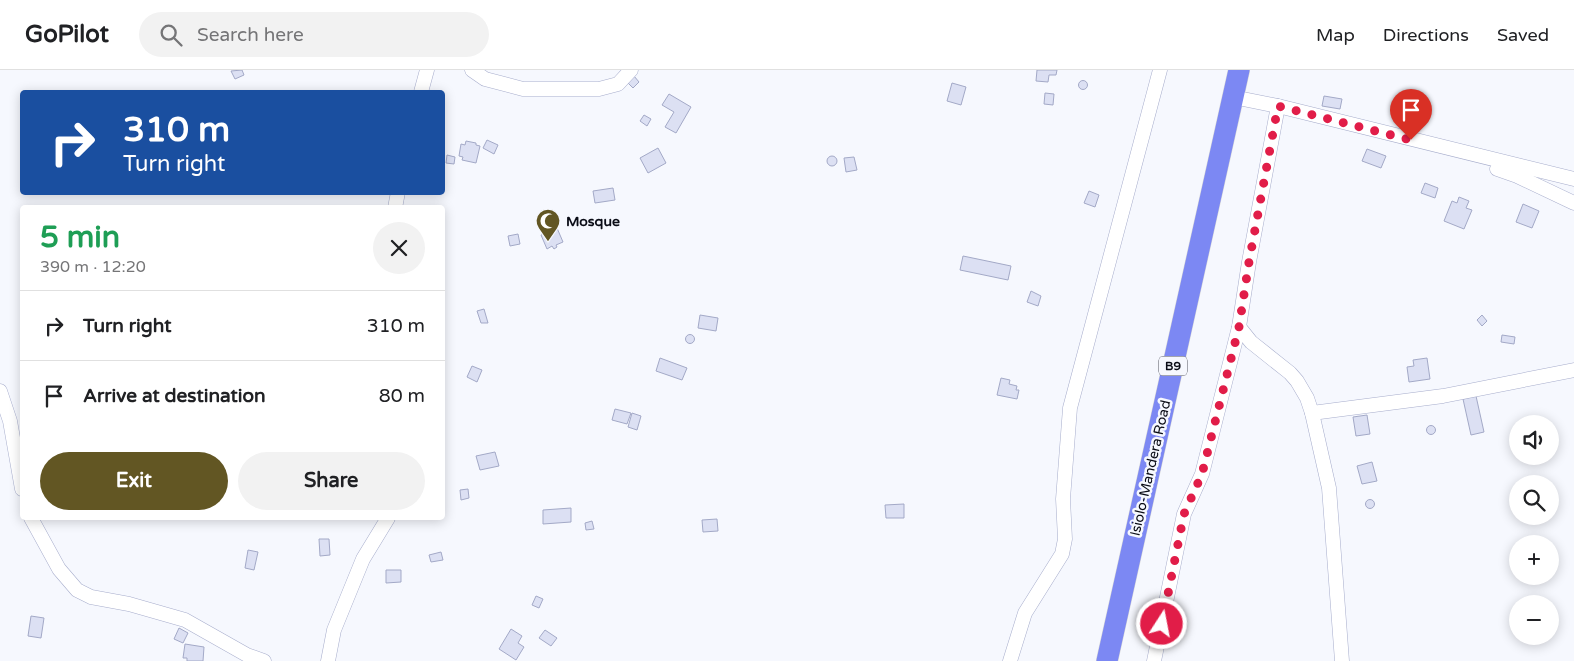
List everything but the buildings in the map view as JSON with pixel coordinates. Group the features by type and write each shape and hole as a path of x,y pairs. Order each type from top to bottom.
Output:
{"highway":[{"name":"Isiolo-Mandera Road","path":"1107,661 1239,70"}],"street":[{"path":"422,90 427,70"},
{"path":"472,70 486,79 523,89 599,89 618,84 631,70"},
{"path":"1010,661 1025,613 1062,554 1064,547 1063,499 1070,408 1160,70"},
{"path":"1233,97 1278,106 1574,179"},
{"path":"1154,661 1184,514 1202,474 1239,327 1278,106"},
{"path":"1411,140 1518,176 1574,204"},
{"path":"1239,327 1251,342 1290,372 1307,398 1312,413 1329,488 1342,661"},
{"path":"1312,413 1443,396 1574,370"},
{"path":"0,391 10,421 20,478"},
{"path":"32,520 60,570 77,590 92,597 129,604 185,620 247,655 264,661"},
{"path":"328,661 334,630 363,559 387,520"}],"place":[{"name":"Mosque","path":"548,242"}],"route":[{"path":"1162,624 1184,514 1202,474 1239,327 1278,106 1411,140"}]}
